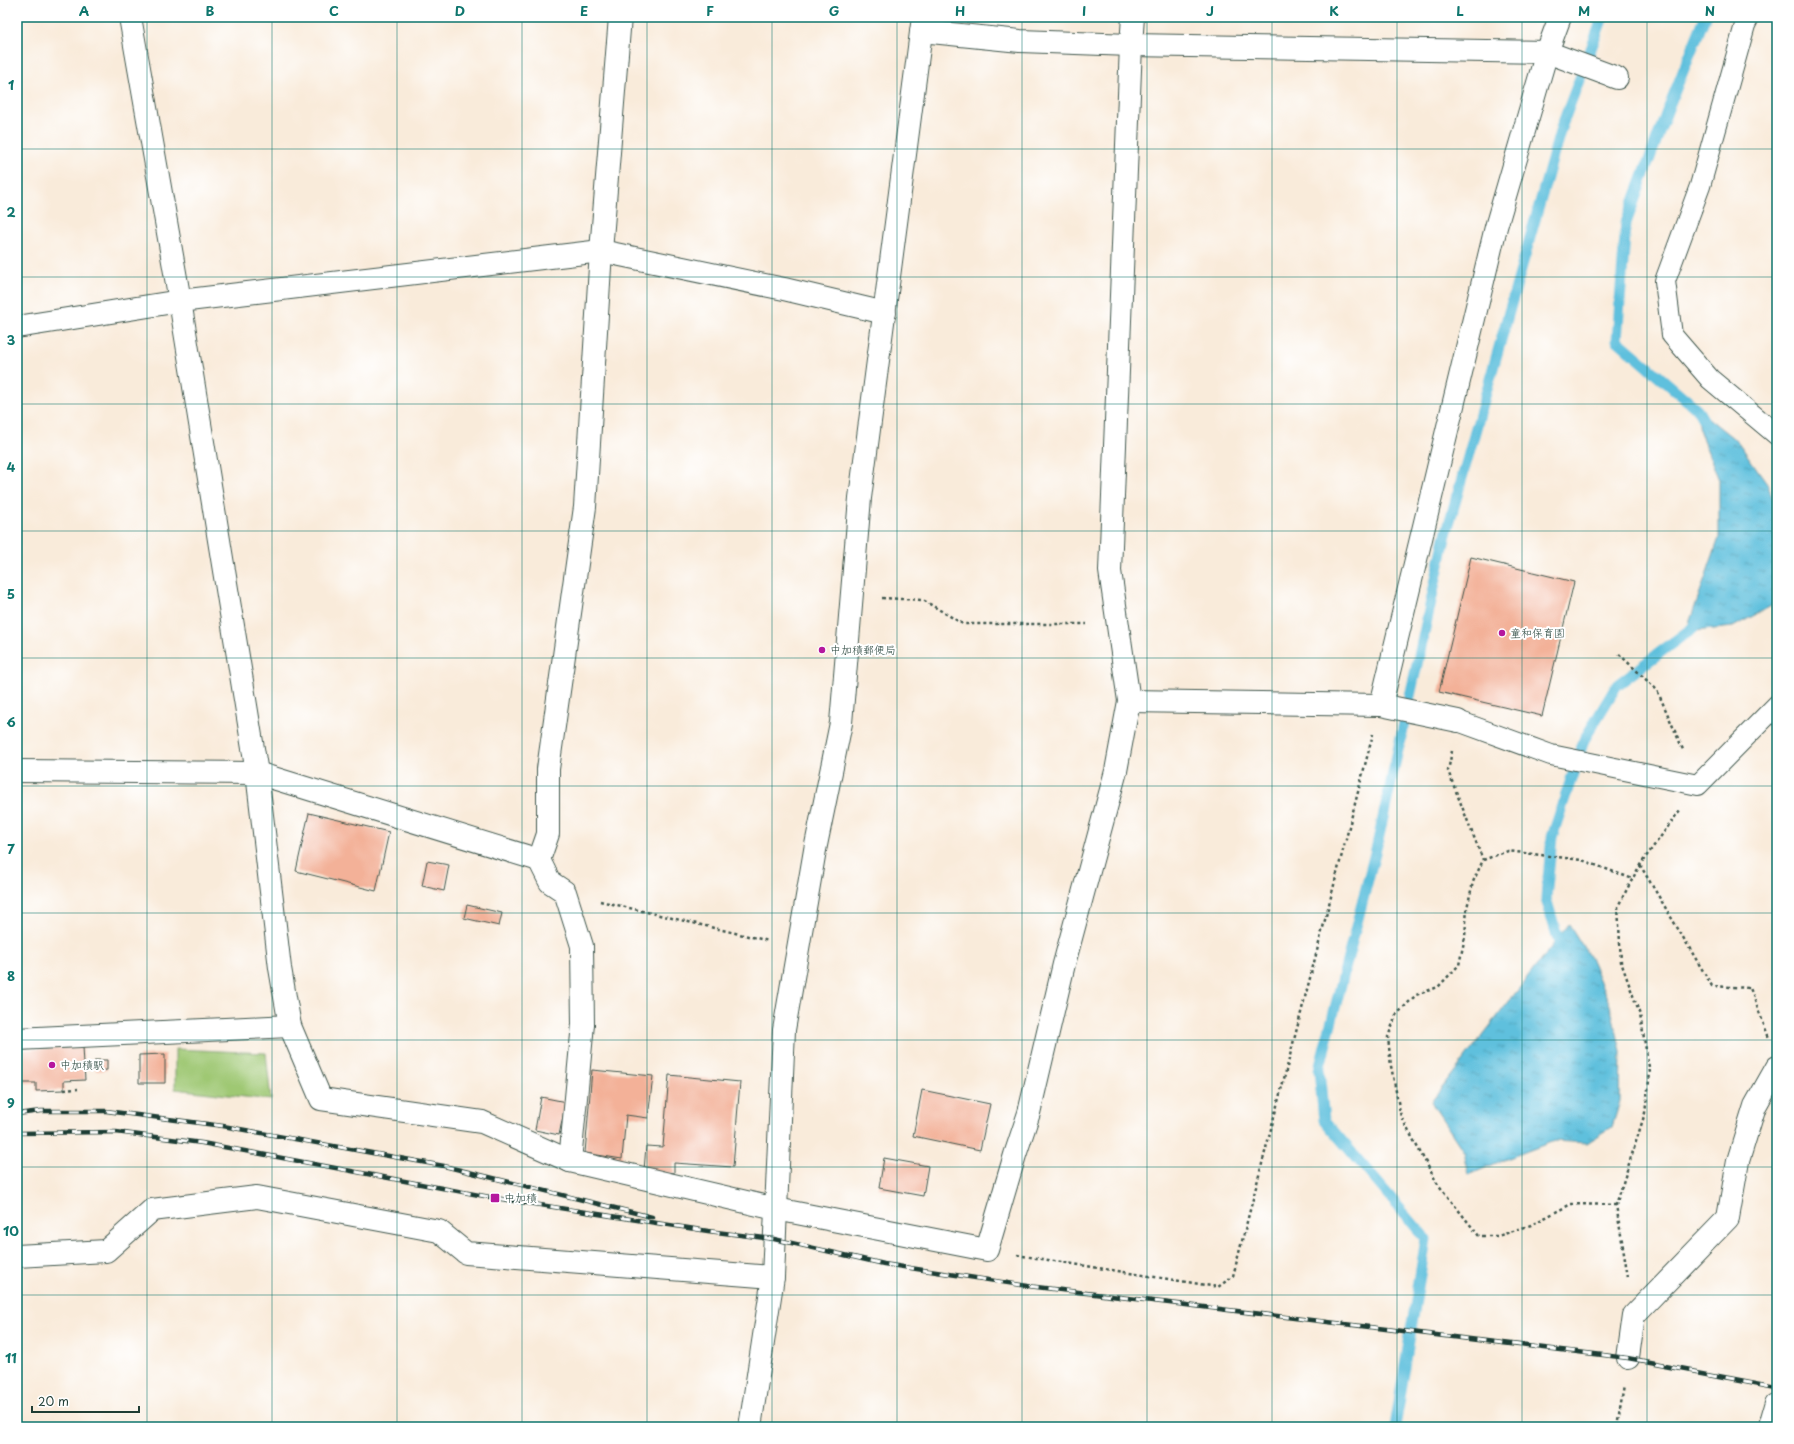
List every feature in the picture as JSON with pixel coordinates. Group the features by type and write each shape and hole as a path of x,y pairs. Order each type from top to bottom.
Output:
{"street":[{"path":"130,17 180,301 257,774 280,968 290,1026 320,1099 482,1122 570,1161 776,1209 987,1250 1029,1113 1064,964 1116,771 1129,701 1110,571 1133,17"},
{"path":"570,1161 583,1024 582,946 565,892 550,882 539,860 548,834 548,769 585,507 601,251 620,17"},
{"path":"1381,706 1496,228 1547,52 1560,17"},
{"path":"750,1427 773,1277 784,1030 815,850 841,722 860,498 886,313 922,24 1020,41 1131,45 1547,52 1617,78"},
{"path":"17,327 180,301 601,251 784,289 886,313"},
{"path":"1129,701 1381,706 1458,721"},
{"path":"17,771 257,774 539,860"},
{"path":"17,1039 290,1026"},
{"path":"1628,1358 1634,1315 1728,1218 1738,1161 1755,1106 1777,1066"},
{"path":"17,1256 106,1251 152,1210 257,1197 439,1231 466,1253 773,1277"},
{"path":"1770,1427 1777,1403"}],"lane":[{"path":"1749,17 1743,33 1700,186 1665,282 1672,335 1710,379 1777,435"},
{"path":"1458,721 1551,755 1698,785 1777,705"}],"path":[{"path":"852,596 923,600 963,624 1118,624"},
{"path":"1619,654 1657,690 1698,785 1640,865 1618,906 1621,962 1640,1014 1650,1073 1645,1113 1616,1205 1634,1315"},
{"path":"987,1250 1218,1287 1233,1276 1381,706"},
{"path":"1458,721 1448,771 1483,860"},
{"path":"1616,1205 1571,1204 1531,1225 1498,1236 1479,1236 1437,1183 1401,1117 1391,1066 1388,1037 1396,1015 1416,995 1438,987 1459,965 1465,937 1467,908 1473,882 1483,860 1508,851 1582,860 1633,880"},
{"path":"1640,865 1712,986 1750,988 1772,1045"},
{"path":"565,892 799,948"},
{"path":"64,1090 78,1089"},
{"path":"1616,1427 1628,1358"}],"green space":[{"path":"175,1049 266,1053 271,1100 175,1089"}],"water":[{"path":"1697,409 1738,442 1767,483 1777,511 1777,595 1773,605 1733,627 1686,632 1719,538 1719,480 1700,432"},
{"path":"1569,924 1590,958 1610,1005 1621,1050 1620,1102 1612,1127 1587,1143 1554,1141 1469,1175 1464,1152 1431,1102"}],"building":[{"path":"1471,557 1574,582 1542,716 1439,692"},
{"path":"309,813 389,832 376,891 296,871"},
{"path":"427,861 449,865 444,891 422,886"},
{"path":"467,905 502,913 499,926 464,918"},
{"name":"中加積駅","path":"83,1047 85,1080 64,1081 64,1090 36,1091 36,1083 22,1083 20,1050"},
{"path":"165,1054 165,1083 139,1083 139,1055"},
{"path":"95,1060 107,1060 107,1070 96,1071"},
{"path":"592,1070 653,1076 648,1118 626,1115 622,1159 585,1153"},
{"path":"669,1075 740,1082 733,1167 674,1163 674,1173 644,1171 646,1146 663,1147"},
{"path":"922,1090 990,1104 980,1150 913,1136"},
{"path":"541,1097 566,1102 559,1135 535,1130"},
{"path":"884,1158 928,1166 923,1196 879,1188"}],"waterway":[{"path":"1395,1427 1426,1239 1324,1120 1319,1070 1377,845 1445,538 1561,128 1603,17"},
{"path":"1704,421 1697,409 1617,340 1626,223 1669,106 1705,17"},
{"path":"1562,953 1546,898 1552,837 1584,740 1617,685 1695,626 1697,622"}],"railway":[{"path":"17,1114 41,1111 106,1111 223,1126 444,1166 652,1217"},
{"path":"17,1133 116,1132 202,1143 495,1198 708,1231 774,1239 884,1264 1028,1286 1628,1358 1777,1386"}],"place":[{"name":"童和保育園","path":"1502,633"},
{"name":"中加積郵便局","path":"822,650"},
{"name":"中加積駅","path":"52,1065"},
{"name":"中加積","path":"495,1198"}]}
